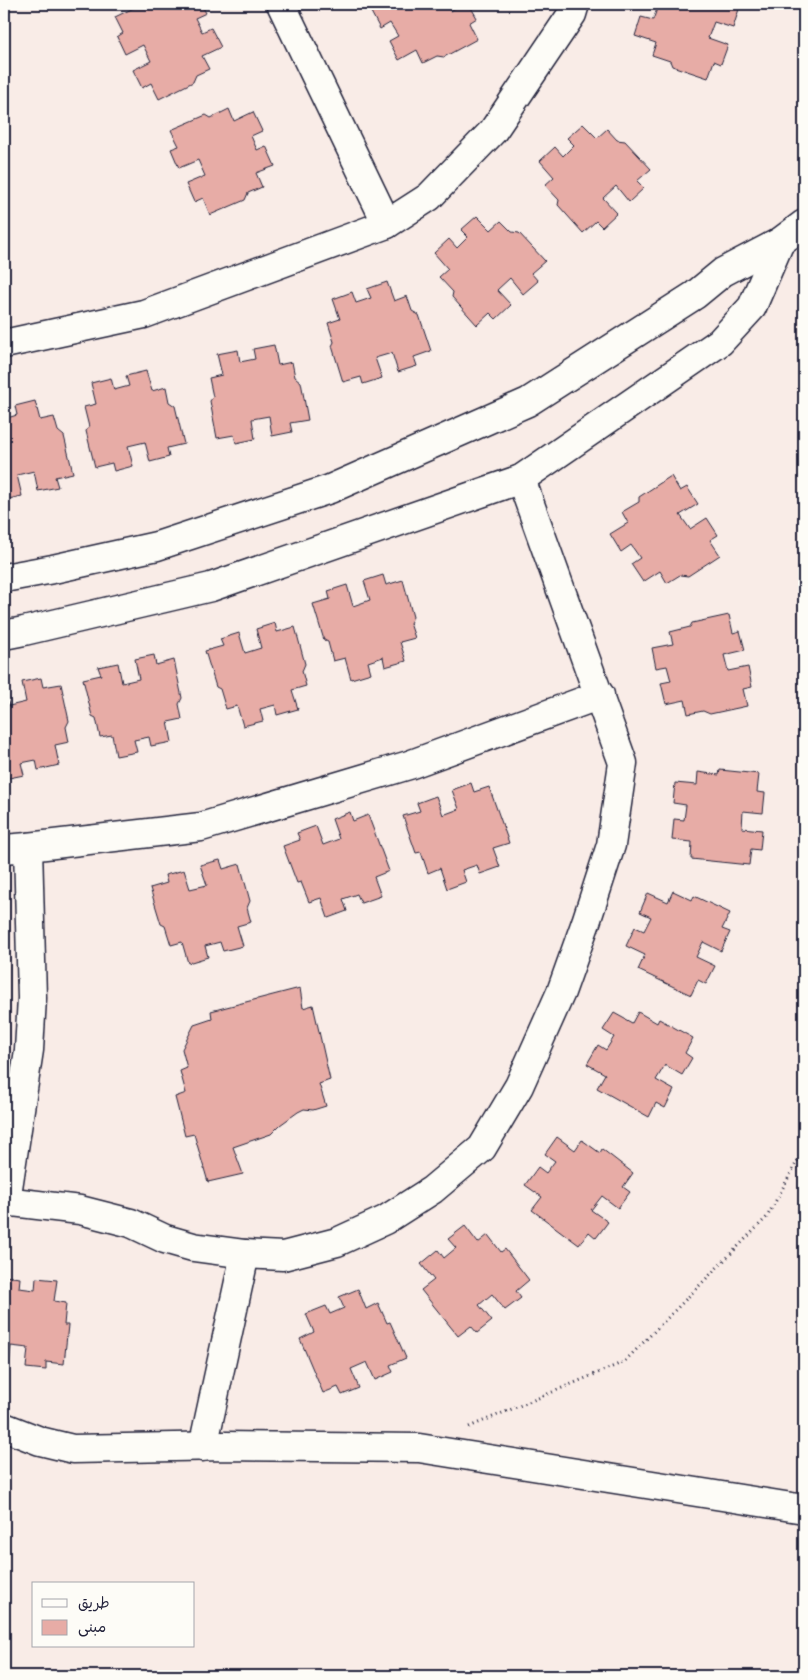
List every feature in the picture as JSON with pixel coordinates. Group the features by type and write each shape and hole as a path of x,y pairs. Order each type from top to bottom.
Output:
{"street":[{"path":"281,4 387,224"},
{"path":"4,344 144,314 387,224 429,197 493,131 572,14 575,4"},
{"path":"4,578 157,546 330,488 528,402 695,295 723,272 780,242 804,224"},
{"path":"4,635 24,632 211,587 521,479 720,342 752,307 780,242"},
{"path":"521,479 600,695 623,763 611,844 561,992 519,1086 482,1148 432,1190 385,1220 337,1242 283,1256 194,1248 165,1239 131,1223 80,1210 5,1201 29,1050 32,998 16,848 201,827 409,765 600,695"},
{"path":"203,1447 245,1254"},
{"path":"4,1427 40,1441 73,1449 203,1447 419,1448 804,1509"}],"path":[{"path":"464,1429 624,1362 767,1217 804,1149"}],"building":[{"path":"142,4 201,4 206,13 195,18 202,32 211,28 221,47 202,56 209,69 196,75 193,82 159,99 151,83 142,88 133,70 151,61 143,45 125,54 117,37 123,33 115,17"},
{"path":"382,4 446,4 450,11 463,4 469,4 477,18 469,23 477,39 444,57 437,56 423,63 417,50 399,60 389,41 398,36 390,23 380,29 370,10"},
{"path":"652,4 731,4 730,6 739,9 733,28 714,22 708,38 728,45 721,64 714,61 708,78 672,66 670,61 652,55 656,43 635,36 641,17 653,20 658,6"},
{"path":"229,109 234,121 253,112 262,131 251,136 257,150 266,146 275,166 256,173 262,187 248,193 245,200 210,215 203,198 194,202 186,184 205,176 198,160 179,168 171,149 179,146 171,130 206,115 211,118"},
{"path":"583,124 597,138 607,129 617,140 625,141 651,169 637,181 644,188 629,202 616,186 603,198 617,213 602,227 596,221 583,233 558,205 559,200 545,185 554,177 540,161 555,147 563,156 574,145 567,138"},
{"path":"477,216 491,230 501,221 512,232 519,233 545,261 531,273 538,281 523,294 510,278 497,290 511,305 496,319 490,313 477,325 452,297 453,292 439,277 448,269 434,253 449,239 457,248 468,237 461,230"},
{"path":"387,282 394,301 407,296 412,311 419,315 431,351 414,357 417,366 398,372 392,353 375,358 382,378 363,384 361,377 343,382 332,346 334,342 328,323 340,319 333,299 352,292 356,303 371,298 367,289"},
{"path":"274,345 278,365 292,362 295,377 301,382 308,420 290,423 292,432 272,436 269,416 252,419 255,439 236,443 234,435 217,438 210,401 213,397 209,378 222,375 217,354 238,350 240,362 255,359 253,349"},
{"path":"146,371 152,391 166,387 169,402 175,406 184,444 167,448 169,457 150,462 145,442 128,446 133,466 114,471 112,463 95,467 86,431 89,427 84,407 96,404 91,383 111,378 114,390 129,386 126,376"},
{"path":"35,401 40,420 54,417 58,431 64,436 73,473 55,477 58,487 38,491 34,471 17,475 22,496 4,500 4,419 17,415 15,406"},
{"path":"671,476 680,491 687,487 698,504 680,515 690,529 707,518 718,535 710,540 720,555 688,576 680,575 667,583 660,571 643,582 631,564 640,558 631,545 621,552 610,534 628,523 622,512 639,502 639,497"},
{"path":"383,575 386,585 403,580 413,617 410,623 415,638 400,642 406,661 385,667 383,657 368,662 371,673 351,679 345,658 333,661 328,642 324,640 313,604 330,599 328,591 347,585 353,606 370,600 364,581"},
{"path":"729,615 733,633 740,631 745,650 724,655 728,671 748,667 752,687 743,689 747,706 710,714 703,711 688,714 685,700 666,704 661,683 671,681 667,666 656,668 652,648 673,644 670,632 690,627 692,623"},
{"path":"275,623 277,632 295,627 305,664 302,671 306,686 292,690 298,709 277,715 275,705 260,709 263,721 243,726 237,706 226,709 220,689 216,687 205,651 223,646 220,639 239,633 245,653 261,648 256,629"},
{"path":"154,655 156,665 174,660 182,698 179,704 182,719 168,722 172,742 151,746 149,737 134,740 137,752 116,756 112,735 100,737 96,718 92,716 83,679 101,675 98,667 118,663 122,683 139,679 135,659"},
{"path":"41,678 43,687 61,684 69,721 66,727 69,742 55,745 59,765 38,770 36,760 21,763 24,775 4,779 4,686 9,706 26,702 22,682"},
{"path":"720,770 759,774 757,792 765,793 763,813 743,811 742,828 762,830 760,850 751,849 749,865 691,859 692,842 672,840 674,819 684,820 686,805 673,803 675,783 697,785 698,772 719,775"},
{"path":"471,783 474,792 489,787 509,843 493,848 500,867 480,874 477,865 462,870 466,882 447,889 440,868 428,873 421,852 416,853 403,816 420,811 417,803 436,796 443,815 459,809 452,790"},
{"path":"350,812 353,821 368,815 389,871 374,877 381,896 361,903 357,894 343,899 347,911 328,918 321,898 309,902 301,882 297,883 283,846 300,840 297,833 316,826 323,845 339,839 332,819"},
{"path":"220,860 223,869 240,864 250,901 247,908 251,922 237,926 243,946 223,951 220,942 205,946 208,957 188,963 182,942 171,945 165,926 161,924 150,888 167,883 165,875 184,870 190,889 207,885 200,865"},
{"path":"673,891 692,900 694,896 730,913 722,929 730,932 721,951 703,942 696,957 715,966 706,984 698,980 691,995 638,970 645,955 626,946 635,927 644,931 651,917 640,912 648,893 668,902"},
{"path":"300,988 303,1008 313,1005 330,1080 319,1084 326,1106 313,1110 304,1109 280,1125 271,1134 233,1147 243,1174 208,1182 194,1134 185,1136 175,1097 186,1093 180,1071 187,1068 182,1049 194,1025 212,1019 211,1011"},
{"path":"638,1012 657,1023 659,1019 693,1038 685,1053 692,1058 682,1075 665,1065 656,1080 674,1090 665,1108 656,1103 649,1117 597,1088 605,1074 587,1064 598,1045 606,1050 614,1037 603,1030 614,1013 632,1023"},
{"path":"557,1137 575,1150 582,1140 600,1153 602,1149 633,1173 623,1187 630,1192 618,1208 602,1196 591,1210 608,1222 596,1238 589,1232 579,1245 532,1210 542,1197 525,1185 538,1167 546,1173 555,1161 545,1154"},
{"path":"465,1226 478,1243 488,1235 501,1252 505,1249 529,1280 516,1291 521,1298 505,1310 492,1294 479,1305 492,1321 477,1333 471,1326 458,1336 421,1290 434,1280 421,1264 438,1250 444,1258 456,1248 448,1239"},
{"path":"4,1276 20,1278 19,1288 35,1290 36,1278 57,1280 54,1301 66,1303 64,1325 68,1325 64,1364 46,1362 46,1370 26,1368 28,1348 11,1346 9,1366 4,1366"},
{"path":"358,1289 366,1309 378,1303 387,1323 390,1322 406,1358 390,1365 393,1372 375,1380 367,1362 351,1369 359,1388 342,1395 338,1387 323,1393 300,1339 314,1332 306,1314 326,1306 330,1314 344,1308 339,1297"}]}
